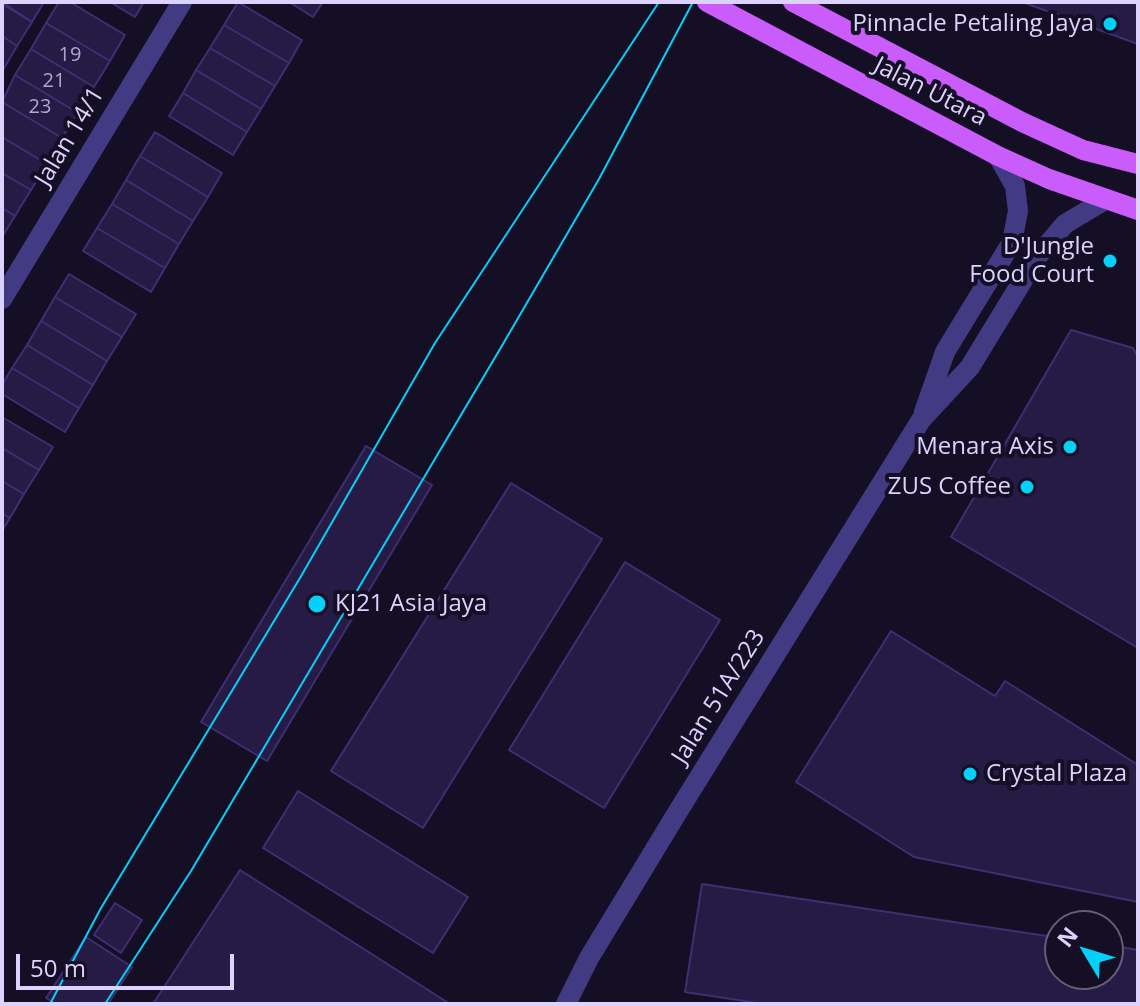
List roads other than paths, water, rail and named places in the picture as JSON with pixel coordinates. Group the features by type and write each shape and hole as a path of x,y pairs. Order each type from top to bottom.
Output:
{"main road":[{"name":"Jalan Utara","path":"707,2 998,156 1105,200 1138,210"},
{"name":"Jalan Utara","path":"793,2 1022,122 1083,150 1138,164"}],"street":[{"name":"Jalan 14/1","path":"3,297 182,2"},
{"name":"Jalan 51A/223","path":"921,420 945,352 1012,242 1018,211 1015,186 998,156"},
{"name":"Jalan 51A/223","path":"566,1004 589,958 677,813 921,420 970,367 1046,246 1065,224 1105,200"}],"tram line":[{"path":"50,1004 101,908 300,578 435,343 659,2"},
{"path":"105,1004 191,871 503,344 599,179 693,2"}],"place":[{"name":"Pinnacle Petaling Jaya","path":"1110,24"},
{"name":"D'Jungle Food Court","path":"1110,261"},
{"name":"Menara Axis","path":"1070,447"},
{"name":"ZUS Coffee","path":"1027,487"},
{"name":"KJ21 Asia Jaya","path":"317,604"},
{"name":"Crystal Plaza","path":"970,774"}]}
